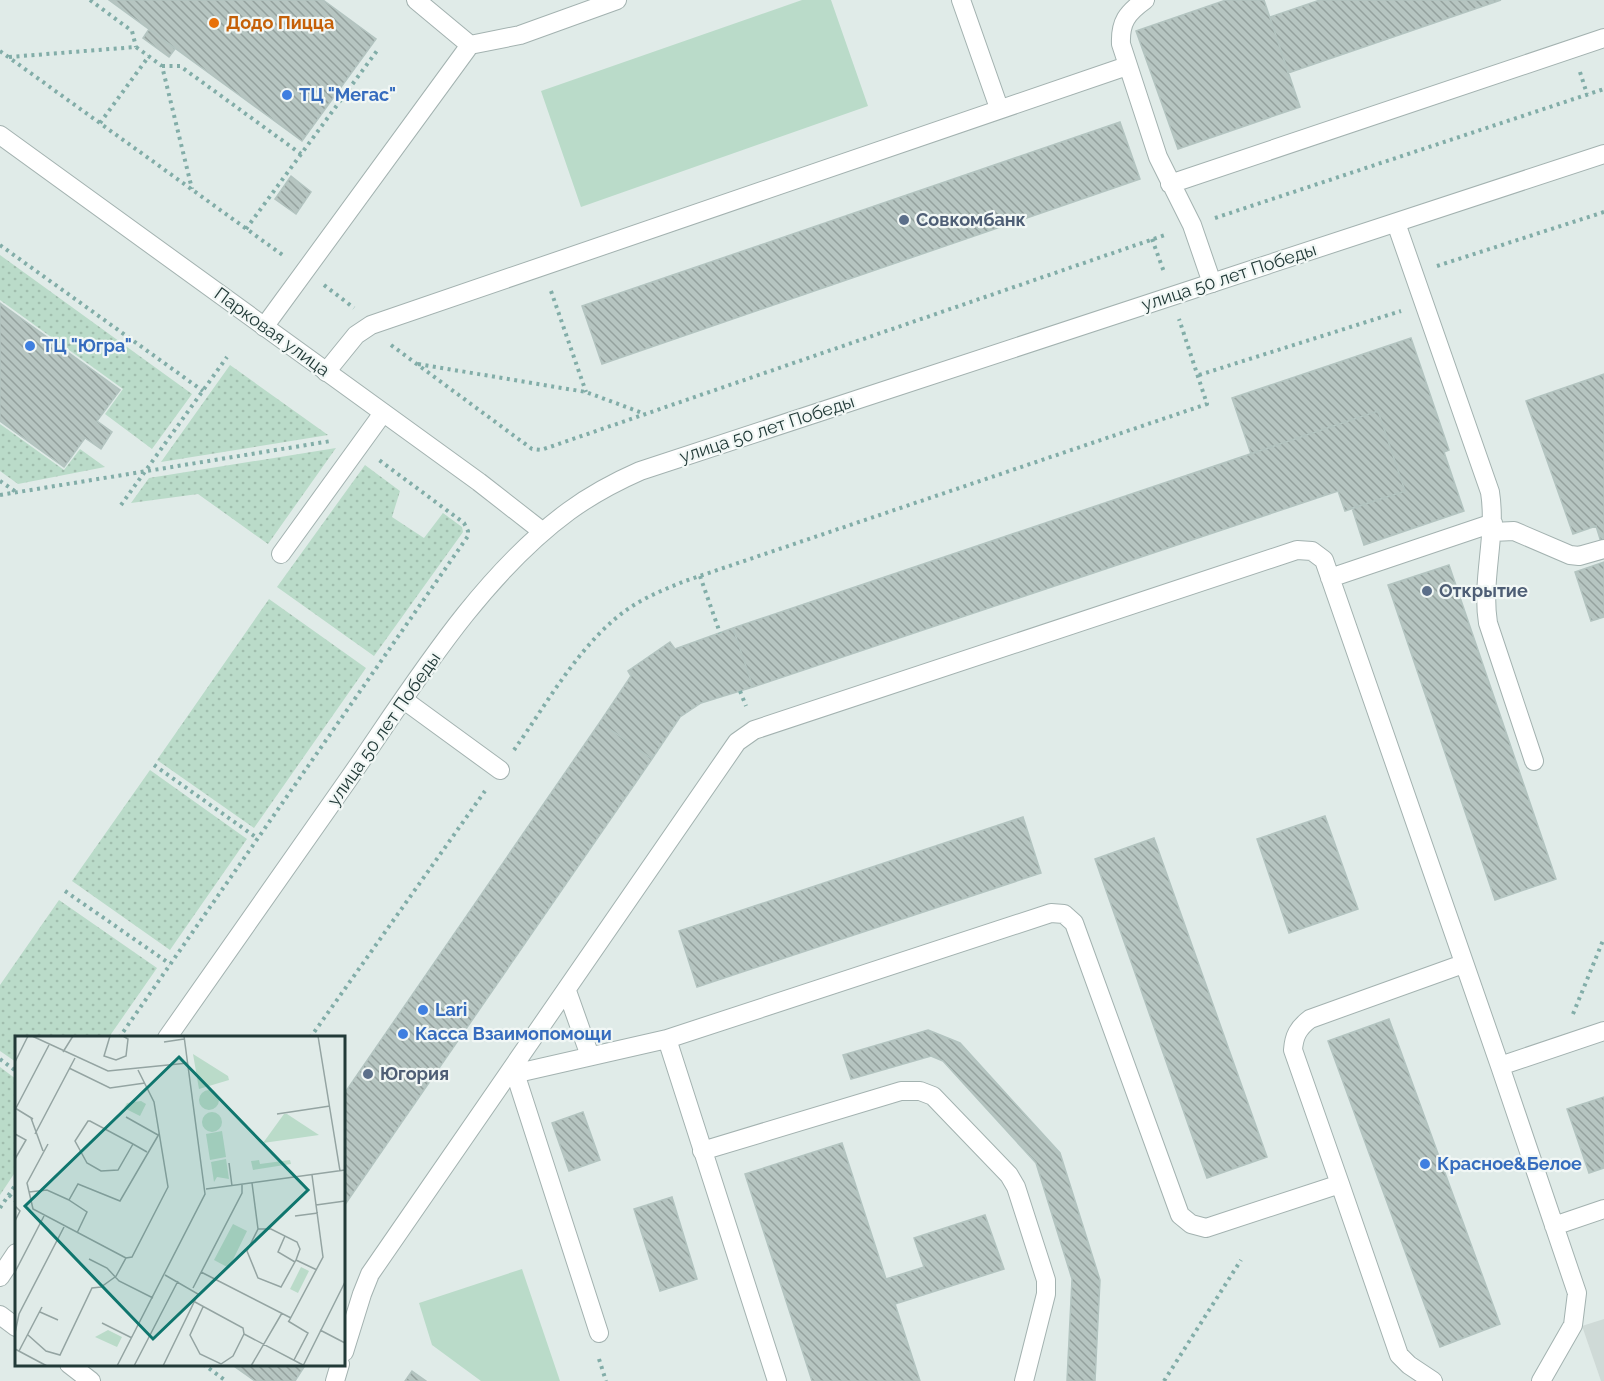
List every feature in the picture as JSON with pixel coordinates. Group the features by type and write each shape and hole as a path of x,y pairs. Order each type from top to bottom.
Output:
{"street":[{"path":"416,0 470,45"},
{"path":"264,327 470,45 520,35 617,0"},
{"path":"961,0 999,108"},
{"path":"1145,0 1133,9 1120,29 1120,44 1158,157 1192,225 1212,283"},
{"path":"1170,184 1604,38"},
{"path":"326,372 350,341 371,325 1127,66"},
{"name":"Парковая улица","path":"0,135 543,532"},
{"name":"улица 50 лет Победы","path":"168,1036 404,700 476,602 501,573 543,532 593,495 640,471 1604,154"},
{"path":"1396,223 1490,492 1492,527 1485,604 1488,623 1534,761"},
{"path":"281,554 383,413"},
{"path":"1330,578 1492,527 1514,531 1570,555 1579,556 1604,549"},
{"path":"345,1349 370,1274 512,1074 737,742 754,730 1296,550 1312,551 1324,560 1500,1066 1576,1293 1573,1324 1541,1381"},
{"path":"404,700 500,770"},
{"path":"512,1074 667,1039 1051,913 1064,914 1074,923 1180,1215 1191,1224 1206,1228 1340,1184"},
{"path":"1433,1381 1409,1365 1400,1355 1293,1050 1294,1039 1300,1026 1310,1019 1463,964"},
{"path":"567,991 590,1056"},
{"path":"1500,1066 1604,1031"},
{"path":"667,1039 777,1381"},
{"path":"512,1074 599,1333"},
{"path":"702,1151 901,1091 920,1091 933,1096 1016,1187 1043,1270 1046,1294 1024,1381"},
{"path":"1554,1226 1604,1209"},
{"path":"0,1277 15,1254"},
{"path":"0,1315 15,1326"},
{"path":"70,1366 91,1381"},
{"path":"335,1381 340,1366"}],"path":[{"path":"90,0 132,31 136,47"},
{"path":"9,57 136,47 162,66 180,66 301,154"},
{"path":"246,229 379,48"},
{"path":"0,51 355,308 388,343 532,449 541,450 1192,225 1604,89"},
{"path":"100,123 149,56"},
{"path":"162,66 192,189"},
{"path":"0,246 203,391"},
{"path":"543,266 586,392"},
{"path":"121,505 227,357"},
{"path":"418,364 586,392 645,414"},
{"path":"311,1036 583,652 616,618 635,604 700,576 1207,404 1199,375"},
{"path":"0,495 348,438 464,523 468,531 468,536 120,1036"},
{"path":"0,481 16,493"},
{"path":"700,576 720,633"},
{"path":"154,765 258,838"},
{"path":"65,891 170,964"},
{"path":"1561,1046 1604,938"},
{"path":"0,1059 15,1070"},
{"path":"0,1208 15,1186"},
{"path":"9,1195 15,1200"},
{"path":"1164,1381 1241,1260"},
{"path":"204,1366 226,1381"}],"shaded area":[{"path":"1604,1319 1604,1381 1601,1381 1582,1326"}],"green space":[{"path":"802,0 831,0 868,106 581,207 541,91"},
{"path":"0,255 192,394 152,449 105,414 123,389 0,300"},
{"path":"230,365 328,435 161,462"},
{"path":"0,424 64,470 80,449 105,467 18,484 0,471"},
{"path":"336,448 268,544 198,494 131,503 149,478"},
{"path":"365,465 400,491 392,517 424,538 443,513 462,527 463,532 374,656 277,587"},
{"path":"269,599 366,668 254,828 157,760"},
{"path":"150,770 247,839 170,950 72,881"},
{"path":"59,900 157,968 110,1036 15,1036 15,1061 0,1051 0,985"},
{"path":"0,1067 15,1078 15,1172 0,1195"},
{"path":"522,1269 560,1381 481,1381 432,1345 419,1303"}],"building":[{"name":"ТЦ \"Мегас\"","path":"109,0 323,0 376,39 302,141"},
{"path":"1226,0 1264,0 1300,107 1178,149 1136,31"},
{"path":"1320,0 1501,0 1288,73 1270,17"},
{"path":"149,29 175,49 169,57 143,38"},
{"path":"1120,122 1140,179 602,364 582,306"},
{"path":"291,176 311,192 296,214 275,199"},
{"name":"ТЦ \"Югра\"","path":"0,303 120,390 97,421 112,432 101,449 85,438 64,467 0,421"},
{"path":"1411,338 1449,450 1444,452 1464,511 1364,545 1352,508 1405,491 1378,411 1251,454 1232,398"},
{"path":"1604,374 1604,541 1601,542 1596,526 1573,534 1526,401"},
{"path":"1378,411 1405,491 1345,511 1338,491 753,687 733,628"},
{"path":"1604,562 1604,617 1591,621 1575,572"},
{"path":"1449,565 1556,879 1495,900 1388,585"},
{"path":"733,628 753,687 701,703 680,717 652,759 600,722 631,676 628,671 670,642 675,649"},
{"path":"600,722 652,759 345,1205 345,1093"},
{"path":"1325,816 1358,909 1289,933 1257,839"},
{"path":"1023,817 1041,873 697,987 679,931"},
{"path":"1154,838 1267,1157 1207,1178 1095,859"},
{"path":"1389,1019 1500,1324 1440,1347 1328,1041"},
{"path":"928,1030 960,1043 1060,1153 1100,1280 1095,1381 1067,1381 1072,1279 1036,1163 943,1061 931,1056 851,1079 843,1055"},
{"path":"1604,1097 1604,1168 1589,1173 1567,1109"},
{"path":"583,1112 600,1160 569,1171 552,1123"},
{"path":"842,1143 886,1279 924,1267 914,1238 985,1215 1004,1269 895,1304 920,1381 812,1381 745,1174"},
{"path":"672,1197 697,1279 660,1291 634,1209"},
{"path":"234,1366 305,1366 295,1381 255,1381"},
{"path":"412,1371 426,1381 405,1381"}],"place":[{"name":"Додо Пицца","path":"214,23"},
{"name":"ТЦ \"Мегас\"","path":"287,95"},
{"name":"Совкомбанк","path":"904,220"},
{"name":"ТЦ \"Югра\"","path":"30,346"},
{"name":"Открытие","path":"1427,591"},
{"name":"Lari","path":"423,1010"},
{"name":"Касса Взаимопомощи","path":"403,1034"},
{"name":"Югория","path":"368,1074"},
{"name":"Красное&Белое","path":"1425,1164"}]}
